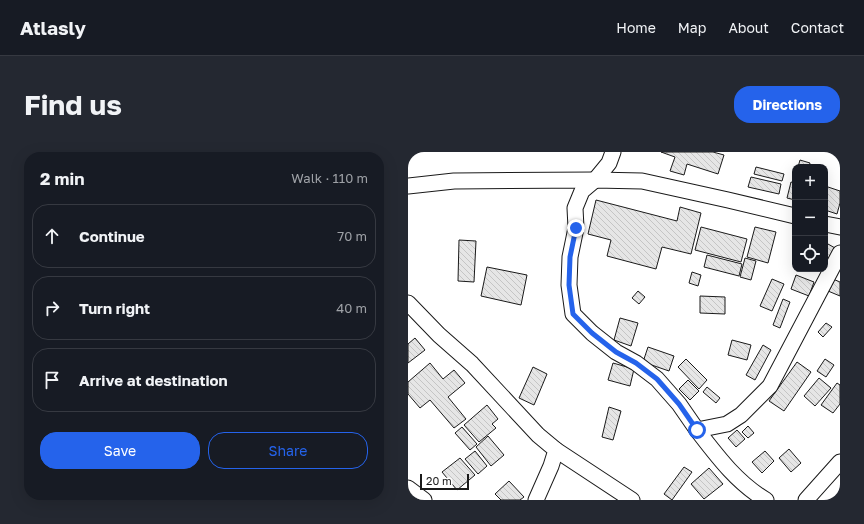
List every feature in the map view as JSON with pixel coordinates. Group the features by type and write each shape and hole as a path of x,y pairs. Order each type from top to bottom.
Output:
{"street":[{"path":"613,152 609,163 595,180 582,191 575,208 576,228 570,257 569,278 573,314 592,333 616,352 636,363 657,379 679,404 697,430 734,475 754,493 766,500"},
{"path":"408,186 454,181 642,181 792,215"},
{"path":"828,225 840,227"},
{"path":"697,430 727,424 741,414 770,386 840,253"},
{"path":"408,303 438,335 472,364 538,435 556,450 632,500"},
{"path":"536,500 551,466 556,450"},
{"path":"806,500 840,462"},
{"path":"408,488 424,500"}],"building":[{"path":"661,152 713,152 724,155 718,174 687,164 684,175 670,171 675,157"},
{"path":"800,160 810,163 810,164 799,164"},
{"path":"756,167 784,174 782,181 754,174"},
{"path":"751,177 781,184 779,194 748,187"},
{"path":"791,182 792,182 792,199 787,198"},
{"path":"828,187 840,191 840,203 837,214 828,211"},
{"path":"596,200 677,221 680,207 701,213 691,254 662,247 656,269 607,256 611,240 588,234"},
{"path":"701,227 747,239 741,262 695,250"},
{"path":"755,227 776,232 768,263 747,257"},
{"path":"459,240 476,241 474,282 458,281"},
{"path":"828,244 835,248 828,260"},
{"path":"707,255 742,264 739,276 704,267"},
{"path":"745,258 756,261 751,280 740,277"},
{"path":"487,267 527,275 521,305 481,296"},
{"path":"692,272 701,275 698,286 689,283"},
{"path":"796,275 814,282 809,296 791,289"},
{"path":"772,279 784,284 772,311 760,306"},
{"path":"833,279 840,282 840,296 828,291"},
{"path":"638,291 645,297 639,304 632,298"},
{"path":"700,296 725,297 725,314 700,313"},
{"path":"783,299 790,302 780,328 773,325"},
{"path":"620,318 638,323 631,346 614,340"},
{"path":"826,323 832,327 823,337 818,332"},
{"path":"415,338 425,350 408,363 408,344"},
{"path":"732,340 751,345 747,360 728,355"},
{"path":"763,345 771,350 755,380 746,375"},
{"path":"648,347 674,356 669,371 643,362"},
{"path":"686,359 707,380 699,389 678,367"},
{"path":"825,359 834,365 826,377 817,371"},
{"path":"797,362 811,372 784,411 769,401"},
{"path":"430,363 443,379 454,370 465,383 448,397 466,419 454,428 430,400 420,408 408,394 408,382"},
{"path":"613,363 634,369 630,386 608,380"},
{"path":"533,367 547,374 534,405 519,398"},
{"path":"819,378 831,388 815,406 804,396"},
{"path":"688,380 699,391 690,400 679,389"},
{"path":"837,383 840,385 840,404 833,413 821,405"},
{"path":"707,387 720,398 716,403 703,392"},
{"path":"487,405 498,419 492,424 496,428 479,442 464,425"},
{"path":"609,407 621,411 613,440 602,437"},
{"path":"748,426 754,433 748,438 742,432"},
{"path":"462,427 477,444 470,450 455,433"},
{"path":"737,430 745,439 736,447 728,438"},
{"path":"488,436 504,455 491,466 476,447"},
{"path":"789,449 801,463 791,472 779,458"},
{"path":"475,451 487,466 478,474 465,459"},
{"path":"765,451 774,461 762,473 752,462"},
{"path":"460,458 475,475 457,490 442,472"},
{"path":"684,467 692,472 672,500 664,494"},
{"path":"709,468 723,484 704,499 691,484"},
{"path":"509,481 524,497 520,500 501,500 495,494"}],"route":[{"path":"576,228 570,257 569,285 573,314 592,333 616,352 636,363 657,379 679,404 697,430"}]}
